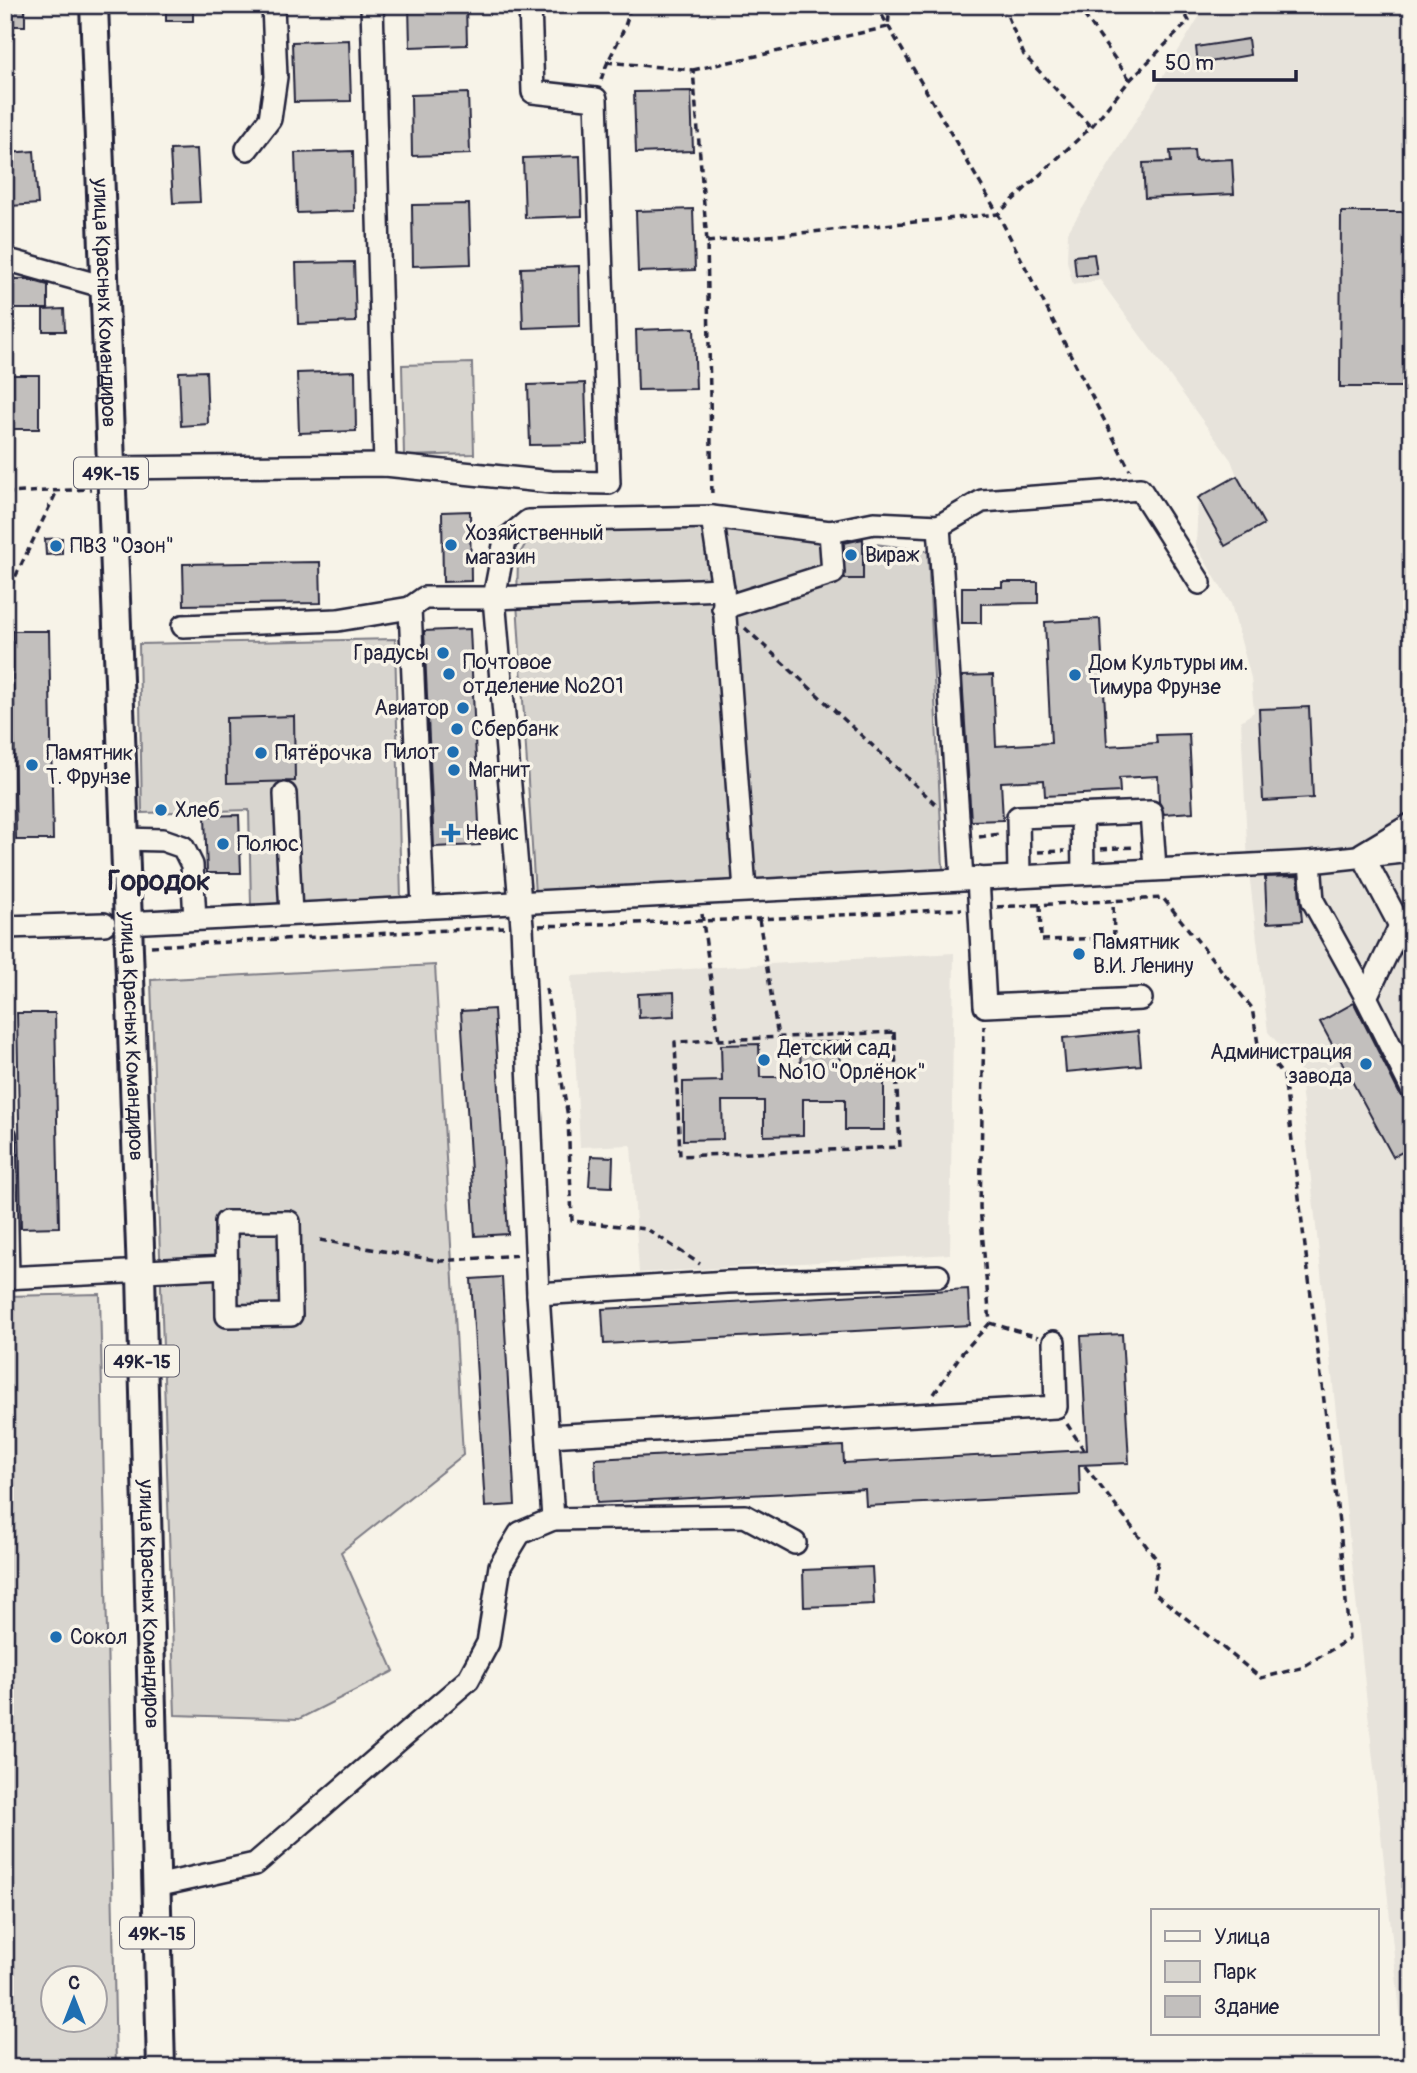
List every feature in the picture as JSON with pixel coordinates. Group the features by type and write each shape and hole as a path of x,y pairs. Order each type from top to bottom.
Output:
{"main road":[{"name":"улица Красных Командиров","path":"96,11 123,839 115,924 141,1273 161,2068"}],"street":[{"path":"247,149 270,119 276,76 273,5"},
{"path":"372,5 384,466"},
{"path":"111,468 384,466 551,482 609,483 596,99 533,92 530,5"},
{"path":"5,259 105,287"},
{"path":"553,1519 538,1294 522,926 494,598 505,540 527,521 712,517 830,532 874,523 939,526 982,501 1140,489 1200,583"},
{"path":"712,517 723,598 745,890"},
{"path":"939,526 959,825 970,878 980,908 985,1006 1141,999"},
{"path":"183,626 338,620 410,608 424,598 723,598 833,573 830,532"},
{"path":"410,608 423,907"},
{"path":"285,794 291,914"},
{"path":"1019,876 1018,817 1151,812 1155,868"},
{"path":"1082,814 1083,872"},
{"path":"1362,854 1412,824"},
{"path":"123,839 163,840 183,848 192,865 195,919"},
{"path":"5,927 115,924 1310,862 1362,854 1412,851"},
{"path":"1362,854 1412,948"},
{"path":"1310,862 1313,901 1366,997 1406,1061 1412,1089"},
{"path":"1366,997 1400,926"},
{"path":"5,1135 7,1278 226,1267"},
{"path":"226,1222 289,1222 291,1315 227,1316 226,1267 226,1222"},
{"path":"538,1294 728,1282 939,1276"},
{"path":"548,1436 1056,1407 1054,1342"},
{"path":"156,1886 255,1864 468,1680 488,1643 500,1566 520,1533 553,1519 745,1516 795,1543"}],"path":[{"path":"596,99 606,62 628,24 630,5"},
{"path":"876,5 998,214 1140,489"},
{"path":"888,27 890,5"},
{"path":"1003,5 1024,55 1091,127"},
{"path":"1077,5 1130,80"},
{"path":"706,242 998,214 1091,127 1130,80 1189,21 1180,5"},
{"path":"606,62 692,71 888,27"},
{"path":"692,71 706,242 712,517"},
{"path":"5,493 93,489 111,468"},
{"path":"5,598 57,492"},
{"path":"723,598 973,837 1018,832"},
{"path":"695,893 705,921 719,1040"},
{"path":"152,946 522,926 759,919 1163,898 1251,1008 1258,1044 1284,1076 1341,1539 1349,1639 1301,1668 1261,1678 1153,1592 1158,1561 1084,1465"},
{"path":"1040,905 1041,940 1114,938 1113,901"},
{"path":"759,919 778,1037"},
{"path":"545,980 568,1117 572,1221 647,1229 728,1282"},
{"path":"921,1413 962,1353 990,1323 980,1207 985,1006"},
{"path":"894,1032 900,1147 680,1156 675,1042 719,1040 894,1032"},
{"path":"320,1240 441,1261 536,1254"},
{"path":"990,1323 1054,1342"},
{"path":"1056,1407 1084,1450"}],"shaded area":[{"path":"1203,5 1412,5 1412,2068 1406,2068 1299,1067 1268,1032 1248,864 1241,721 1254,712 1251,678 1231,604 1196,546 1198,498 1237,476 1231,460 1100,280 1073,285 1067,261 1068,232 1202,12"},
{"name":"Детский сад №10 \"Орлёнок\"","path":"954,953 950,1254 639,1273 631,1145 580,1147 571,976"}],"green space":[{"path":"472,363 474,454 404,456 402,365"},
{"path":"721,524 928,551 943,869 535,895 517,602 518,557 535,527"},
{"path":"395,639 401,901 251,905 249,810 142,813 139,644"},
{"path":"435,965 463,1455 341,1552 394,1671 299,1719 175,1715 151,980"},
{"name":"Сокол","path":"100,1294 116,2068 5,2068 5,1296"}],"building":[{"path":"5,5 25,5 25,26 5,26"},
{"path":"166,5 193,5 193,21 166,21"},
{"path":"409,5 466,5 467,45 410,47"},
{"path":"1248,39 1250,55 1198,64 1196,47"},
{"path":"349,40 351,101 294,102 292,42"},
{"path":"691,91 693,151 636,153 634,92"},
{"path":"468,93 470,154 412,156 411,95"},
{"path":"197,149 200,202 173,203 170,150"},
{"path":"1194,150 1195,161 1232,159 1234,194 1145,198 1143,163 1171,162 1170,151"},
{"path":"34,151 38,204 11,206 7,153"},
{"path":"353,151 354,211 297,213 295,153"},
{"path":"580,156 582,216 525,218 523,158"},
{"path":"469,204 471,264 413,266 412,205"},
{"path":"693,209 695,270 638,272 636,211"},
{"path":"1341,212 1404,212 1403,387 1340,387"},
{"path":"1094,254 1097,274 1076,276 1074,256"},
{"path":"354,262 356,322 298,324 296,263"},
{"path":"579,266 580,326 523,328 521,268"},
{"path":"5,279 26,279 48,285 48,309 5,309"},
{"path":"64,309 65,331 43,331 43,310"},
{"path":"694,328 696,389 638,390 636,330"},
{"path":"206,371 208,424 181,426 179,372"},
{"path":"355,371 356,431 299,433 297,373"},
{"path":"12,375 39,375 39,429 12,429"},
{"path":"585,383 587,444 530,445 528,385"},
{"path":"1237,476 1264,524 1225,546 1198,498"},
{"path":"470,511 471,581 443,582 442,512"},
{"path":"62,538 62,554 46,555 45,539"},
{"path":"863,539 863,579 844,579 844,543"},
{"path":"320,562 321,603 184,605 183,564"},
{"path":"1002,582 1038,582 1038,603 981,604 981,623 962,623 962,587 1002,587"},
{"name":"Дом Культуры им. Тимура Фрунзе","path":"1100,619 1107,746 1157,743 1156,735 1189,734 1193,812 1164,814 1159,802 1158,776 1119,778 1120,792 1045,796 1044,780 1001,782 1003,820 971,821 962,676 993,675 996,746 1051,743 1045,622"},
{"path":"470,629 480,845 434,847 424,631"},
{"path":"12,631 49,631 53,840 16,840"},
{"path":"1309,707 1313,798 1263,801 1259,709"},
{"name":"Пятёрочка","path":"294,716 295,781 227,783 226,718"},
{"name":"Полюс","path":"239,815 241,873 207,873 205,816"},
{"path":"1298,876 1302,921 1267,923 1265,877"},
{"path":"674,992 675,1016 639,1018 638,994"},
{"name":"Администрация завода","path":"1354,1003 1400,1095 1412,1106 1412,1147 1393,1157 1320,1022"},
{"path":"494,1009 508,1234 475,1236 461,1011"},
{"path":"17,1013 55,1013 59,1227 21,1228"},
{"path":"1138,1031 1141,1065 1066,1072 1063,1038"},
{"path":"800,1042 839,1042 840,1075 884,1075 884,1130 845,1130 845,1099 803,1099 803,1135 764,1136 764,1101 722,1101 723,1139 683,1140 683,1082 722,1081 721,1045 759,1044 760,1077 801,1077"},
{"path":"591,1156 613,1157 612,1187 589,1186"},
{"path":"502,1277 515,1505 485,1507 471,1279"},
{"path":"968,1289 970,1325 604,1344 602,1309"},
{"path":"1122,1334 1129,1463 1079,1465 1080,1495 866,1506 865,1489 597,1503 595,1459 843,1446 844,1463 1087,1450 1081,1336"},
{"path":"872,1567 874,1604 804,1607 803,1570"}],"place":[{"name":"Хозяйственный магазин","path":"451,545"},
{"name":"ПВЗ \"Озон\"","path":"56,546"},
{"name":"Вираж","path":"851,555"},
{"name":"Градусы","path":"443,653"},
{"name":"Почтовое отделение №201","path":"449,674"},
{"name":"Дом Культуры им. Тимура Фрунзе","path":"1075,675"},
{"name":"Авиатор","path":"463,708"},
{"name":"Сбербанк","path":"457,729"},
{"name":"Пилот","path":"453,752"},
{"name":"Пятёрочка","path":"261,753"},
{"name":"Памятник Т. Фрунзе","path":"32,765"},
{"name":"Магнит","path":"454,770"},
{"name":"Хлеб","path":"161,810"},
{"name":"Невис","path":"451,833"},
{"name":"Полюс","path":"223,844"},
{"name":"Памятник В.И. Ленину","path":"1079,954"},
{"name":"Детский сад №10 \"Орлёнок\"","path":"764,1060"},
{"name":"Администрация завода","path":"1366,1064"},
{"name":"Сокол","path":"56,1637"}],"district":[{"name":"Городок","path":"159,880"}]}
